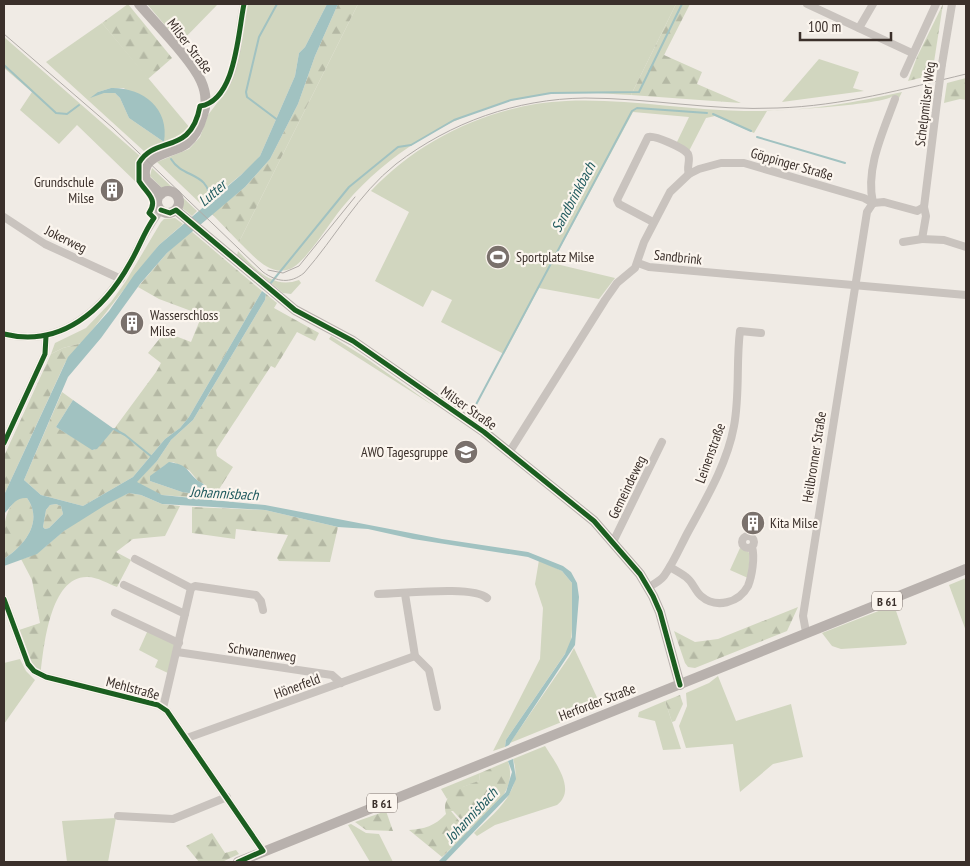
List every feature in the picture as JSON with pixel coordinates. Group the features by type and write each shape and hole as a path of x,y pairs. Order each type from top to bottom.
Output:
{"main road":[{"name":"Milser Straße","path":"139,4 197,73 204,89 206,105"},
{"path":"160,194 146,180 145,170 147,164 153,158 183,146 191,139 201,123 206,105"},
{"path":"167,191 177,196 179,212 170,213 160,210 157,204 160,194 167,191"},
{"name":"Milser Straße","path":"179,212 295,310 365,350 510,452 587,515 613,542 649,587 660,612 680,684"},
{"name":"Herforder Straße","path":"238,862 966,569"}],"street":[{"path":"206,105 219,95 228,79 244,4"},
{"path":"807,4 912,53"},
{"path":"860,28 873,4"},
{"name":"Schelpmilser Weg","path":"904,74 936,4"},
{"name":"Schelpmilser Weg","path":"922,239 926,216 924,207 938,94 952,4"},
{"path":"895,99 873,167 870,190 873,204 884,202 917,211 924,207"},
{"path":"653,222 619,204 617,200 648,137 655,136 685,151 689,158 688,170 690,174"},
{"name":"Göppinger Straße","path":"638,263 644,242 653,222 670,192 690,174 721,163 744,163 864,198 873,204"},
{"name":"Heilbronner Straße","path":"806,632 803,616 867,212 873,204"},
{"path":"4,334 27,337 46,336 70,328 87,317 101,304 121,279 150,224 160,210"},
{"name":"Jokerweg","path":"4,217 45,244 121,279"},
{"path":"903,242 922,239 944,240 966,247"},
{"name":"Sandbrink","path":"510,452 605,300 617,283 638,263 649,267 966,295"},
{"name":"Leinenstraße","path":"649,587 663,577 670,567 712,486 733,431 740,369 737,354 740,331 761,333"},
{"path":"4,443 45,354 46,336"},
{"name":"Gemeindeweg","path":"613,542 662,442"},
{"path":"670,567 688,578 706,599 718,603 728,602 740,595 748,585 753,554 752,547"},
{"path":"135,559 191,588 195,586 256,595 261,601 263,610"},
{"path":"124,585 185,614"},
{"path":"163,708 191,588"},
{"path":"378,594 466,590 482,593 487,598"},
{"path":"406,594 415,656 429,670 438,707"},
{"name":"Mehlstraße","path":"4,599 28,664 34,671 46,678 163,708 187,738 263,851"},
{"path":"115,613 179,643"},
{"name":"Schwanenweg","path":"177,652 332,675 341,683"},
{"name":"Hönerfeld","path":"187,738 415,656"},
{"path":"118,816 173,819 228,798"}],"green space":[{"path":"128,4 172,58 148,79 102,23"},
{"path":"147,4 218,4 180,43"},
{"path":"247,4 327,4 305,47 299,53 295,76 260,156 253,165 203,206 157,162 189,149 200,137 208,115 223,95"},
{"path":"338,4 358,4 239,242 212,214 245,187 270,159 298,104 315,56"},
{"path":"358,4 676,4 631,95 565,92 526,97 468,115 441,128 389,161 366,181 340,210 297,265 282,271 275,270 255,258 239,242"},
{"path":"676,4 690,4 664,55 702,72 697,84 741,103 631,95"},
{"path":"943,4 932,75 908,81 917,57"},
{"path":"102,23 190,128 178,140 145,152 46,62","holes":["111,88 124,88 164,142 129,118 120,98 115,93 98,92"]},
{"path":"4,37 141,157 136,169 138,184 77,125 59,144 20,110 32,92 4,68"},
{"path":"819,59 859,72 853,88 864,91 782,102"},
{"path":"966,78 966,100 960,99 944,103 947,83"},
{"path":"902,92 899,98 893,96 871,102 787,110 843,104"},
{"path":"566,101 610,101 744,111 780,110 767,111 754,133 715,116 706,118 689,151 676,144 689,117 633,112 552,263 615,278 599,299 539,288 504,354 441,322 452,300 432,290 423,307 375,281 409,212 371,191 390,172 412,155 460,127 512,109"},
{"path":"152,168 197,211 192,216 182,208 178,193 163,189 150,176"},
{"path":"175,218 183,224 159,245 82,343 63,348 51,354 55,343 86,328 111,302 126,281 161,222 164,219"},
{"path":"191,231 262,291 189,417 180,428 165,439 133,477 83,506 41,495 24,480 62,392 73,400 56,427 94,450 114,429 156,372 161,363 148,353 165,332 191,342 202,315 159,299 138,287 167,253"},
{"path":"238,251 272,280 289,282 299,280 301,283 291,294 283,293 237,255"},
{"path":"266,294 277,303 274,308 319,333 315,341 297,332 275,368 271,366 216,450 217,456 233,467 213,499 162,495 138,485 136,482 157,461 171,440 193,420 265,300","holes":["173,462 189,470 198,481 204,484 202,495 182,492 150,481 160,469 169,463"]},
{"path":"331,336 363,356 434,406 329,339"},
{"path":"82,343 65,363 4,495 4,456 51,354 63,348"},
{"path":"129,493 141,495 162,504 180,506 165,536 133,539 116,552 131,560 117,587 99,579 88,577 75,579 65,587 52,613 47,629 41,670 33,666 19,630 40,623 32,580 21,559 34,555 88,514"},
{"path":"21,497 27,498 32,507 32,524 25,540 4,559 6,516 9,508"},
{"path":"56,504 61,506 63,514 49,528 45,529 43,527 46,510 50,505"},
{"path":"192,507 265,510 338,527 330,562 279,561 277,558 288,535 236,529 235,539 192,533"},
{"path":"740,548 750,553 748,578 730,570"},
{"path":"539,560 562,571 572,583 574,598 571,645 506,740 505,747 493,751 540,659 543,608 535,584"},
{"path":"966,578 966,631 949,585"},
{"path":"894,605 907,643 905,645 841,649 832,646 822,633"},
{"path":"798,607 787,631 695,668 688,667 685,663 674,631 695,642 718,639"},
{"path":"148,630 177,645 170,674 155,667 158,660 139,650"},
{"path":"574,648 601,706 510,743 569,657"},
{"path":"20,659 26,671 35,680 4,724 4,663"},
{"path":"718,676 736,721 791,704 803,757 773,764 740,792 733,744 686,748 679,726 687,706 686,693 709,683"},
{"path":"680,695 683,704 675,721 672,722 665,701"},
{"path":"665,701 681,749 663,750 655,721 638,717 639,712"},
{"path":"545,746 565,784 563,799 557,805 495,825 477,836 474,833 506,800 511,791 515,771 513,759"},
{"path":"508,761 510,772 506,791 500,800 470,829 451,811 468,832 442,857 409,830 424,828 438,821 446,814 446,801 454,792 466,785 479,781 480,773"},
{"path":"480,773 479,781 463,787 447,799 441,789"},
{"path":"386,811 393,831 366,830 355,822"},
{"path":"116,818 108,862 67,862 62,821"},
{"path":"351,824 366,833 379,834 393,862 370,862 348,825"},
{"path":"212,833 225,853 236,850 239,854 222,862 199,862 186,846"}],"water":[{"path":"327,4 338,4 315,56 298,104 270,159 245,187 167,253 140,284 101,338 68,377 24,480 41,495 83,506 133,477 165,439 180,428 189,417 262,291 266,294 265,300 193,420 171,440 157,461 137,482 162,495 265,505 442,539 528,552 563,566 571,572 577,583 579,597 575,645 509,745 505,747 506,740 565,654 572,637 572,583 562,571 528,557 413,539 368,529 338,527 265,510 162,504 141,495 129,493 107,504 64,531 37,554 4,566 4,559 25,540 32,524 33,516 32,507 27,498 16,501 4,514 4,495 68,357 109,311 134,275 159,245 241,175 260,156 295,76 299,53 305,47","holes":["56,504 61,506 63,514 49,528 45,529 43,527 46,510 50,505"]},
{"path":"111,88 133,91 151,102 163,119 165,130 164,142 129,118 120,98 115,93 104,93 90,98 98,92"},
{"path":"73,400 114,429 97,449 92,450 56,427"},
{"path":"169,462 183,466 203,484 206,488 202,495 182,492 150,481 150,476"},
{"path":"513,759 516,779 509,795 445,862 438,862 506,792 512,772 508,761"}],"waterway":[{"path":"277,4 259,37 246,92 247,97 279,121"},
{"path":"270,284 349,187 398,147 411,145 454,120 511,100 551,93 639,92 682,4"},
{"path":"4,65 56,113 67,114 79,105"},
{"name":"Sandbrinkbach","path":"471,414 632,111 637,108 707,113"},
{"name":"Sandbrinkbach","path":"713,114 751,131"},
{"name":"Sandbrinkbach","path":"757,137 845,163"},
{"name":"Lutter","path":"171,159 182,170 205,185 209,191 210,201"},
{"path":"114,429 125,435 152,457"},
{"name":"Johannisbach","path":"205,490 212,500"}],"tram line":[{"path":"4,34 113,128 263,272 278,280 294,279 304,273 358,202 396,164 439,136 462,125 509,108 559,99 585,98 729,108 801,107 873,96 966,74"},
{"path":"268,270 283,273 299,266 355,197"}],"cycle path":[{"path":"4,334 25,337 44,335 62,330 94,310 119,280 154,218 149,213 153,204 152,200 139,181 139,163 154,149 181,139 189,132 195,122 200,106 212,101 221,92 233,64 244,4"},
{"path":"161,210 170,213 176,210 295,310 353,341 484,432 594,521 640,574 653,596 660,612 680,685"},
{"path":"4,443 45,354 46,336"},
{"path":"4,599 28,664 34,671 46,677 158,705 167,711 263,851 238,862"}],"place":[{"name":"Grundschule Milse","path":"112,190"},
{"name":"Sportplatz Milse","path":"498,257"},
{"name":"Wasserschloss Milse","path":"132,323"},
{"name":"AWO Tagesgruppe","path":"466,452"},
{"name":"Kita Milse","path":"753,523"}]}
